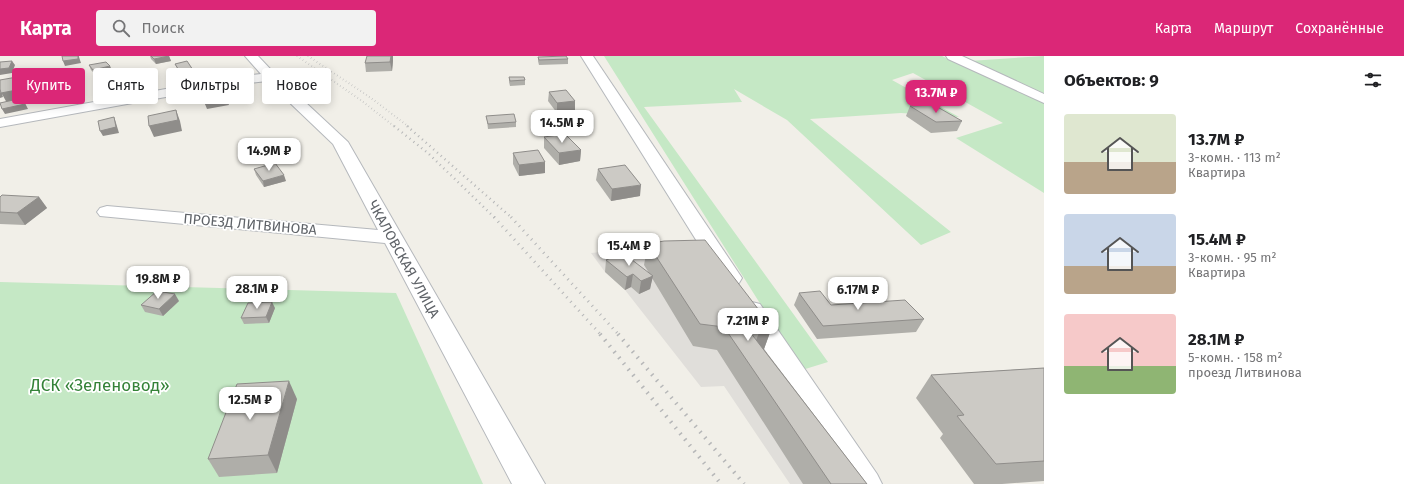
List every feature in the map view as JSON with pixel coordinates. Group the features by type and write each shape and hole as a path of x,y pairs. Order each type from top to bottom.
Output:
{"street":[{"name":"ЧКАЛОВСКАЯ УЛИЦА","path":"251,56 262,68"},
{"path":"587,56 866,484"},
{"path":"952,56 1044,99"},
{"path":"0,124 232,81 262,78"},
{"name":"ЧКАЛОВСКАЯ УЛИЦА","path":"299,104 340,142 525,484"},
{"name":"ПРОЕЗД ЛИТВИНОВА","path":"107,212 392,237"}],"shaded area":[{"path":"685,244 854,484 790,484 724,386 701,387 625,290 605,272 591,253"}],"green space":[{"path":"604,56 942,56 954,62 1044,56 1044,193 956,138 1003,123 913,73 892,80 959,117 901,113 810,119 951,232 921,245 787,120 734,89 742,102 644,107 828,362 802,370"},
{"name":"ДСК «Зеленовод»","path":"0,282 396,293 483,484 0,484"}],"building":[{"path":"62,56 78,56 78,59 63,61"},
{"path":"151,56 169,56 154,59"},
{"path":"367,56 391,56 390,62 365,63"},
{"path":"566,56 568,59 539,60 538,57"},
{"path":"12,61 9,68 0,69 0,62"},
{"path":"187,61 192,68 178,68 175,64"},
{"path":"106,62 110,66 93,68 93,70 89,65"},
{"path":"509,77 524,77 525,80 510,81"},
{"path":"12,78 12,91 1,93 0,80"},
{"path":"566,90 575,101 557,103 549,92"},
{"path":"12,100 12,104 25,104 2,109 0,103"},
{"path":"934,105 962,121 936,122 910,106"},
{"path":"176,110 178,120 149,126 148,116"},
{"path":"514,114 516,122 488,124 486,116"},
{"path":"114,117 116,127 100,131 98,121"},
{"path":"565,134 581,150 559,153 544,137"},
{"path":"538,150 545,162 519,165 513,153"},
{"path":"275,163 284,175 263,181 254,169"},
{"path":"625,165 641,185 612,189 598,169"},
{"path":"2,195 39,197 17,213 0,212 0,197"},
{"path":"705,240 772,327 759,333 750,332 867,484 831,484 724,327 700,324 648,244 664,241"},
{"path":"623,253 653,276 641,281 633,274 627,277 606,260"},
{"path":"157,291 175,294 159,309 141,305"},
{"path":"820,291 831,305 905,300 924,319 823,326 799,293"},
{"path":"272,302 266,317 241,318 248,303"},
{"path":"1044,368 1044,461 996,464 957,416 964,415 931,375"},
{"path":"289,381 268,455 208,459 237,384"}],"railway":[{"path":"297,56 362,101 395,127"},
{"path":"308,56 371,98 409,127"},
{"path":"394,126 429,154 494,217"},
{"path":"407,126 512,218"},
{"path":"494,217 601,335"},
{"path":"512,218 619,335"},
{"path":"600,334 721,484"},
{"path":"618,334 744,484"}]}
